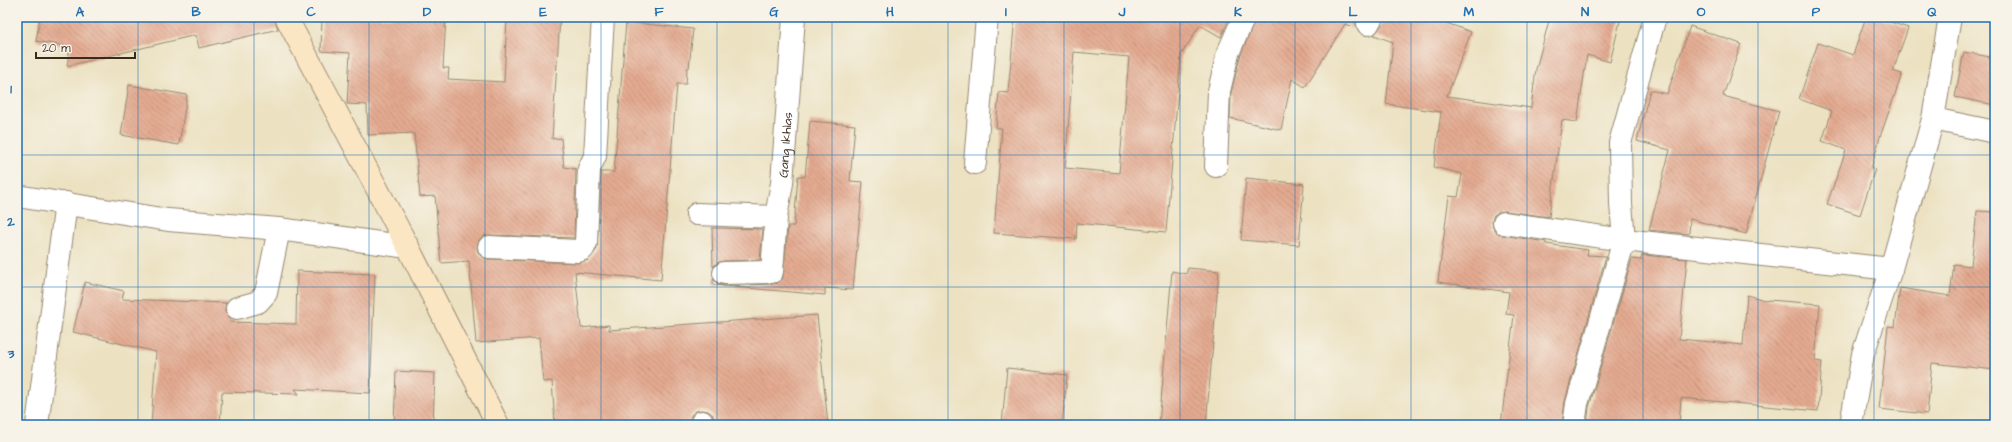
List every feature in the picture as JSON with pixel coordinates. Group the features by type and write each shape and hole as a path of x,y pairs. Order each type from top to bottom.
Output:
{"street":[{"path":"286,17 408,247 498,425"},
{"path":"489,247 578,251 583,248 586,243 587,186 589,169 596,156 603,17"},
{"name":"Gang Ikhlas","path":"724,272 772,272 776,218 782,183 794,17"},
{"path":"975,163 987,17"},
{"path":"1216,166 1219,91 1228,53 1244,17"},
{"path":"1574,425 1577,404 1624,240 1621,204 1620,142 1655,17"},
{"path":"1851,425 1863,354 1891,269 1933,119 1950,17"},
{"path":"1933,119 1995,132"},
{"path":"17,196 168,220 279,229 408,247"},
{"path":"36,425 66,203"},
{"path":"697,214 776,218"},
{"path":"1504,223 1624,240 1891,269"},
{"path":"237,308 258,302 266,292 279,229"}],"building":[{"path":"40,17 274,17 278,29 199,48 196,35 67,66 70,47 36,41"},
{"path":"322,17 446,17 443,68 449,68 448,79 504,82 507,17 560,17 552,139 561,138 564,167 576,169 574,238 490,235 484,236 479,240 477,247 478,252 482,257 488,259 577,263 588,260 597,249 601,172 614,172 626,22 693,29 686,84 677,84 661,280 575,272 581,328 609,325 609,330 817,315 828,425 714,425 713,415 708,411 702,410 696,411 691,415 690,425 555,425 552,381 543,382 539,338 476,343 469,261 441,263 435,196 420,197 414,133 368,135 367,105 347,104 350,53 321,51"},
{"path":"1015,17 1230,17 1221,37 1200,25 1181,55 1166,232 1077,223 1076,239 994,233 1002,128 996,128 999,92 1008,93","holes":["1074,52 1129,57 1119,173 1065,168"]},
{"path":"1256,17 1358,17 1356,24 1357,28 1345,24 1305,87 1292,79 1281,130 1230,118 1231,93 1240,57"},
{"path":"1384,17 1430,17 1471,32 1447,96 1531,108 1536,69 1550,17 1621,17 1610,62 1587,55 1577,122 1562,120 1549,217 1505,211 1494,215 1492,221 1493,228 1497,233 1502,235 1546,242 1546,244 1588,250 1587,255 1606,256 1565,401 1562,425 1501,425 1514,315 1506,314 1509,292 1438,282 1449,196 1458,197 1462,174 1434,167 1441,112 1386,104 1393,42 1374,35 1383,23"},
{"path":"1866,17 1876,17 1908,28 1893,71 1902,74 1880,137 1871,168 1875,169 1860,215 1827,204 1846,150 1822,141 1832,111 1799,99 1818,43 1853,55"},
{"path":"1690,26 1741,44 1723,96 1779,111 1746,234 1690,219 1689,234 1649,230 1670,150 1637,141 1650,90 1667,94"},
{"path":"1964,52 1995,58 1995,105 1955,97"},
{"path":"129,85 187,95 179,145 121,135"},
{"path":"810,121 855,125 850,181 863,182 853,290 825,288 825,295 724,286 772,284 778,283 783,278 788,226 794,226 798,176 805,177"},
{"path":"1246,178 1304,184 1299,245 1241,240"},
{"path":"1977,211 1995,212 1995,370 1932,363 1927,414 1879,409 1888,326 1895,327 1900,288 1950,296 1954,264 1971,266"},
{"path":"712,228 763,229 760,260 723,261 717,263 713,267"},
{"path":"1642,255 1687,259 1679,339 1743,345 1747,295 1768,301 1820,304 1815,361 1822,362 1818,411 1681,398 1679,425 1587,425 1589,407 1632,259 1641,260"},
{"path":"1188,268 1219,271 1206,425 1159,425 1172,271 1186,274"},
{"path":"297,271 375,274 370,393 295,389 299,394 222,392 220,425 151,425 156,352 73,332 85,282 124,291 122,299 226,303 225,311 230,318 230,322 296,324"},
{"path":"713,279 718,284 724,286 713,285"},
{"path":"1007,368 1067,375 1062,425 1002,425"},
{"path":"396,371 435,373 433,425 394,425"}]}
